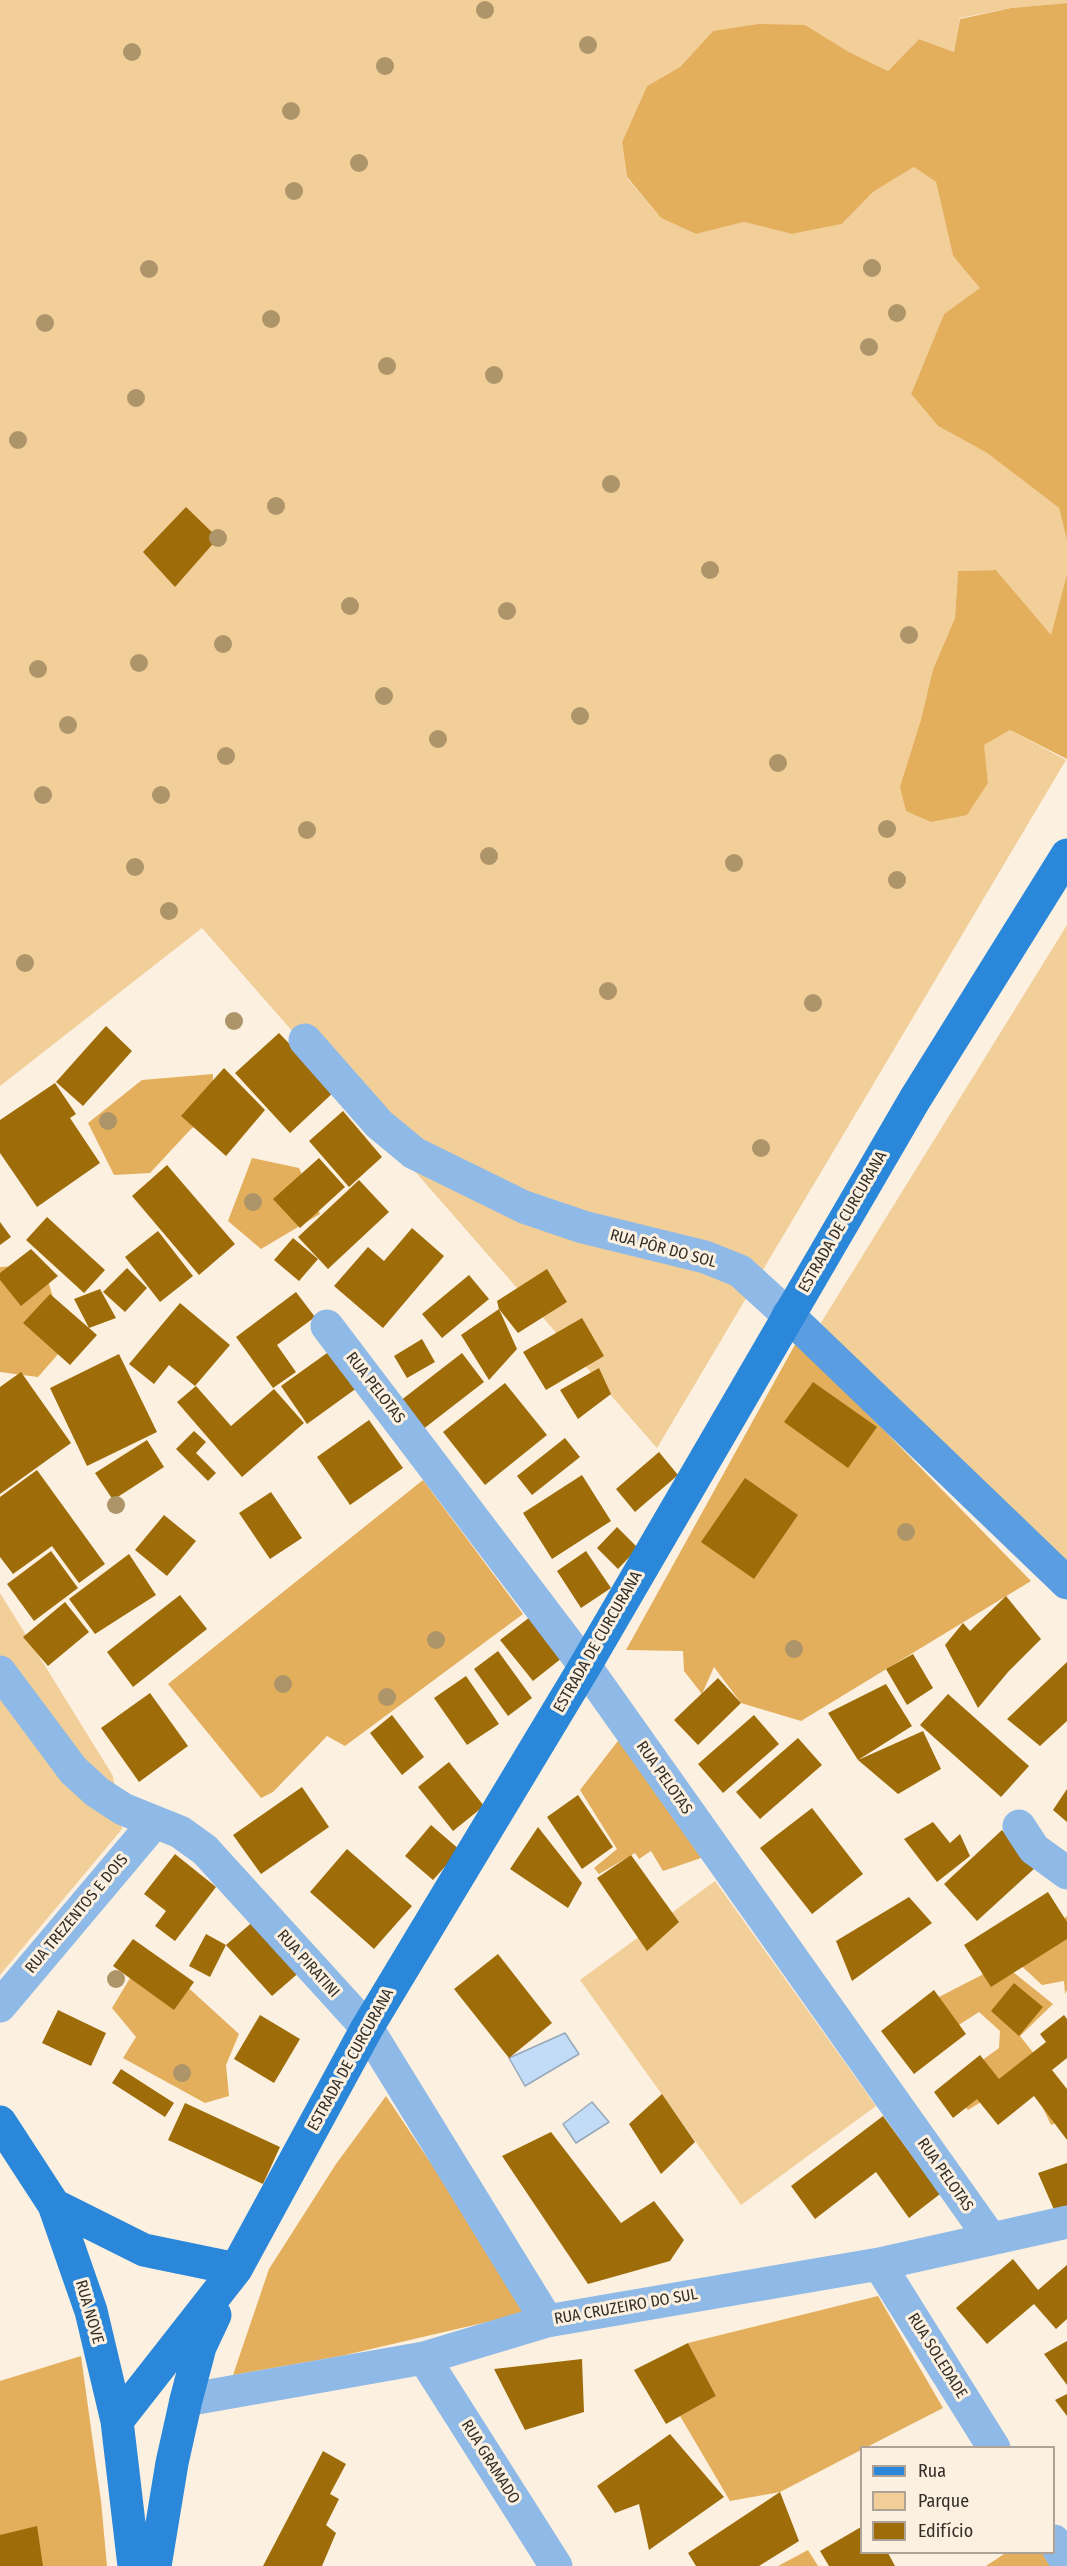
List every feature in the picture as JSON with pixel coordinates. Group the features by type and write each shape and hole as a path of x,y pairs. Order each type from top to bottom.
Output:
{"main road":[{"name":"ESTRADA DE CURCURANA","path":"117,2421 236,2270 367,2028 585,1666 915,1099 1067,855"},
{"name":"RUA PÔR DO SOL","path":"788,1315 1067,1583"},
{"name":"RUA NOVE","path":"0,2122 54,2205 92,2311 117,2421 134,2566"},
{"path":"54,2205 144,2250 236,2270 200,2347 172,2463 155,2566"}],"street":[{"name":"RUA PÔR DO SOL","path":"305,1040 379,1124 414,1153 524,1207 583,1227 705,1257 740,1272 788,1315"},
{"name":"RUA PELOTAS","path":"327,1326 585,1666 991,2239"},
{"name":"RUA PIRATINI","path":"0,1672 73,1770 114,1803 180,1833 205,1850 367,2028 547,2321"},
{"name":"RUA TREZENTOS E DOIS","path":"0,2006 154,1823"},
{"path":"1019,1826 1034,1849 1067,1873"},
{"name":"RUA CRUZEIRO DO SUL","path":"186,2400 424,2358 547,2321 879,2264 1067,2222"},
{"name":"RUA SOLEDADE","path":"879,2264 993,2446"},
{"name":"RUA GRAMADO","path":"424,2358 556,2566"},
{"path":"1055,2544 1067,2563"}],"green space":[{"path":"0,0 1067,0 1067,3 1011,8 960,18 954,52 919,39 888,71 847,51 713,31 680,67 647,86 622,142 627,178 661,218 696,234 744,222 792,234 842,224 873,192 914,167 936,182 953,256 981,288 944,314 911,394 938,426 987,453 1059,508 1067,541 1067,574 1051,636 996,570 958,571 955,618 933,669 920,723 988,783 983,745 1010,730 1066,760 657,1448 202,928 0,1086"},
{"path":"1067,925 1067,1563 819,1326"},
{"path":"0,1593 113,1776 122,1829 0,1975"},
{"path":"715,1881 876,2106 741,2205 580,1980"}],"shaded area":[{"path":"1067,3 1067,541 1059,508 987,453 938,426 911,394 944,314 980,288 953,256 936,182 914,167 873,192 842,224 792,234 744,222 696,234 661,218 627,177 622,142 647,86 680,67 713,31 759,24 805,25 847,51 888,71 919,39 954,52 960,19 1011,8"},
{"path":"996,570 1051,635 1067,574 1067,759 1010,730 984,745 988,783 967,815 931,822 906,811 900,787 920,723 933,669 955,618 958,571"},
{"path":"213,1074 212,1112 190,1130 150,1173 114,1175 88,1123 142,1080"},
{"path":"252,1158 299,1168 320,1214 261,1249 228,1221"},
{"path":"43,1264 67,1344 38,1377 0,1372 0,1267"},
{"path":"797,1341 1031,1581 801,1721 741,1703 714,1667 702,1694 684,1671 683,1651 626,1650"},
{"path":"423,1480 523,1614 345,1746 327,1736 273,1792 261,1798 168,1684"},
{"path":"621,1737 704,1857 663,1871 651,1851 639,1859 635,1853 599,1874 594,1868 617,1849 580,1790"},
{"path":"1067,1916 1067,1990 1065,1994 1064,1981 1042,1985 1014,1959"},
{"path":"147,1950 239,2034 226,2065 229,2096 205,2103 123,2058 136,2037 112,2008"},
{"path":"1003,1964 1053,2004 1020,2036 1067,2095 1067,2119 1051,2125 1027,2074 968,2110 945,2087 999,2048 1000,2031 979,2012 929,2044 908,2013"},
{"path":"386,2096 530,2312 341,2356 233,2375 269,2269 336,2164"},
{"path":"878,2296 943,2408 869,2446 860,2446 860,2451 780,2492 730,2501 680,2416 716,2396 688,2343"},
{"path":"81,2356 101,2501 107,2566 0,2566 0,2381"},
{"path":"808,2550 818,2566 778,2566"},
{"path":"1004,2554 1048,2554 1056,2566 986,2566"}],"water":[{"path":"565,2033 579,2054 525,2086 509,2058"},
{"path":"592,2102 609,2122 576,2143 563,2124"}],"building":[{"path":"186,507 218,538 175,587 143,552"},
{"path":"106,1026 132,1051 83,1106 56,1082"},
{"path":"279,1033 335,1091 290,1133 235,1073"},
{"path":"224,1068 265,1110 226,1156 181,1116"},
{"path":"55,1083 76,1114 70,1118 100,1163 37,1207 0,1153 0,1120"},
{"path":"343,1111 382,1157 349,1187 309,1141"},
{"path":"319,1158 345,1187 300,1228 273,1199"},
{"path":"167,1165 235,1244 199,1275 132,1196"},
{"path":"359,1180 389,1212 328,1269 298,1237"},
{"path":"47,1217 105,1270 84,1293 26,1240"},
{"path":"0,1222 11,1237 0,1245"},
{"path":"412,1228 444,1256 383,1328 334,1286 368,1247 384,1261"},
{"path":"158,1231 193,1276 160,1302 125,1257"},
{"path":"293,1238 318,1259 299,1281 274,1260"},
{"path":"31,1249 58,1276 21,1306 0,1280 0,1273"},
{"path":"127,1268 147,1288 125,1312 103,1292"},
{"path":"547,1269 567,1302 518,1333 499,1309 497,1301"},
{"path":"469,1275 489,1299 442,1338 422,1314"},
{"path":"100,1289 116,1318 89,1328 74,1299"},
{"path":"296,1292 315,1317 277,1345 296,1372 273,1388 236,1337"},
{"path":"50,1294 97,1335 70,1365 23,1323"},
{"path":"180,1303 230,1345 195,1386 169,1365 154,1384 129,1364"},
{"path":"499,1309 517,1349 489,1380 461,1335"},
{"path":"582,1318 604,1356 546,1390 523,1352"},
{"path":"422,1339 435,1362 407,1378 394,1356"},
{"path":"334,1348 361,1385 307,1424 281,1386"},
{"path":"462,1353 484,1382 422,1430 400,1401"},
{"path":"119,1354 157,1432 87,1466 50,1388"},
{"path":"599,1368 611,1394 578,1419 560,1390"},
{"path":"21,1372 71,1443 0,1494 0,1387"},
{"path":"813,1382 877,1427 848,1468 784,1422"},
{"path":"505,1383 547,1435 485,1485 443,1432"},
{"path":"196,1386 231,1426 274,1389 304,1423 242,1477 177,1402"},
{"path":"369,1420 403,1468 350,1505 317,1457"},
{"path":"194,1431 206,1442 196,1453 216,1473 208,1481 176,1449"},
{"path":"565,1438 580,1457 532,1495 517,1476"},
{"path":"147,1440 164,1467 113,1500 95,1473"},
{"path":"659,1452 678,1475 635,1512 616,1489"},
{"path":"37,1470 105,1564 79,1583 52,1546 13,1574 0,1557 0,1497"},
{"path":"582,1475 611,1521 552,1559 523,1513"},
{"path":"745,1478 798,1515 754,1579 701,1542"},
{"path":"271,1492 302,1538 270,1559 239,1513"},
{"path":"164,1515 196,1541 167,1576 135,1550"},
{"path":"617,1527 638,1548 618,1569 597,1548"},
{"path":"51,1551 78,1588 34,1621 7,1584"},
{"path":"586,1551 611,1588 581,1608 557,1571"},
{"path":"129,1554 156,1595 95,1634 69,1599"},
{"path":"180,1595 207,1629 133,1687 107,1652"},
{"path":"1006,1596 1041,1639 1008,1672 978,1708 945,1645 963,1623 970,1631"},
{"path":"65,1602 89,1632 48,1666 23,1637"},
{"path":"530,1617 562,1658 533,1681 500,1640"},
{"path":"498,1651 532,1698 508,1716 474,1669"},
{"path":"913,1654 933,1688 907,1705 886,1669"},
{"path":"1067,1662 1067,1721 1040,1746 1007,1719"},
{"path":"466,1676 499,1724 467,1745 434,1698"},
{"path":"718,1678 741,1703 698,1745 674,1720"},
{"path":"886,1684 912,1726 858,1760 828,1713"},
{"path":"150,1693 188,1746 139,1782 101,1728"},
{"path":"948,1694 1029,1766 1001,1797 920,1725"},
{"path":"392,1715 424,1757 402,1775 370,1733"},
{"path":"754,1715 779,1744 723,1793 698,1764"},
{"path":"923,1731 941,1769 898,1794 858,1760"},
{"path":"798,1738 822,1765 760,1819 736,1792"},
{"path":"449,1762 484,1806 453,1831 418,1787"},
{"path":"302,1787 329,1827 261,1874 233,1835"},
{"path":"1067,1789 1067,1822 1053,1810"},
{"path":"578,1795 613,1847 582,1869 547,1817"},
{"path":"812,1808 863,1874 812,1914 760,1848"},
{"path":"933,1822 950,1843 960,1834 970,1856 937,1882 904,1839"},
{"path":"431,1825 460,1850 433,1880 405,1856"},
{"path":"538,1827 582,1883 568,1908 510,1869"},
{"path":"1002,1830 1036,1867 977,1921 944,1884"},
{"path":"347,1849 412,1906 374,1949 310,1892"},
{"path":"175,1854 216,1887 175,1941 155,1926 166,1911 144,1894"},
{"path":"631,1855 679,1922 647,1951 597,1878"},
{"path":"1048,1892 1067,1922 1067,1939 991,1987 964,1945"},
{"path":"909,1897 932,1923 852,1981 836,1941"},
{"path":"256,1919 302,1970 272,1996 226,1945"},
{"path":"206,1934 226,1945 210,1977 189,1966"},
{"path":"133,1939 194,1982 174,2010 113,1966"},
{"path":"498,1954 552,2023 509,2058 454,1989"},
{"path":"1014,1983 1043,2007 1019,2036 991,2011"},
{"path":"934,1990 966,2034 914,2074 881,2031"},
{"path":"58,2010 106,2033 91,2066 42,2043"},
{"path":"260,2015 300,2039 274,2083 234,2059"},
{"path":"1064,2015 1067,2019 1067,2058 1052,2070 1067,2089 1067,2140 1034,2096 998,2125 977,2099 953,2118 934,2092 980,2055 999,2079 1046,2042 1040,2034"},
{"path":"121,2069 174,2103 165,2117 112,2083"},
{"path":"662,2094 695,2142 661,2174 629,2124"},
{"path":"185,2103 280,2147 263,2184 168,2140"},
{"path":"883,2116 940,2194 909,2218 876,2172 815,2219 791,2186"},
{"path":"551,2132 621,2223 654,2201 684,2240 670,2261 588,2284 502,2156"},
{"path":"1067,2163 1067,2207 1055,2212 1038,2173"},
{"path":"1013,2259 1038,2290 1067,2265 1067,2319 1056,2329 1034,2304 987,2344 956,2308"},
{"path":"1067,2341 1067,2385 1044,2354"},
{"path":"688,2343 716,2396 666,2424 634,2370"},
{"path":"582,2359 584,2412 525,2430 494,2369"},
{"path":"1067,2394 1067,2416 1055,2400"},
{"path":"670,2434 724,2497 649,2550 639,2504 615,2513 597,2486"},
{"path":"323,2451 346,2464 330,2494 339,2499 326,2525 336,2533 322,2566 263,2566"},
{"path":"780,2492 799,2541 759,2566 696,2566 688,2553"},
{"path":"37,2526 43,2566 0,2566 0,2535"},
{"path":"860,2528 860,2554 889,2554 895,2566 829,2566 820,2551"}]}
